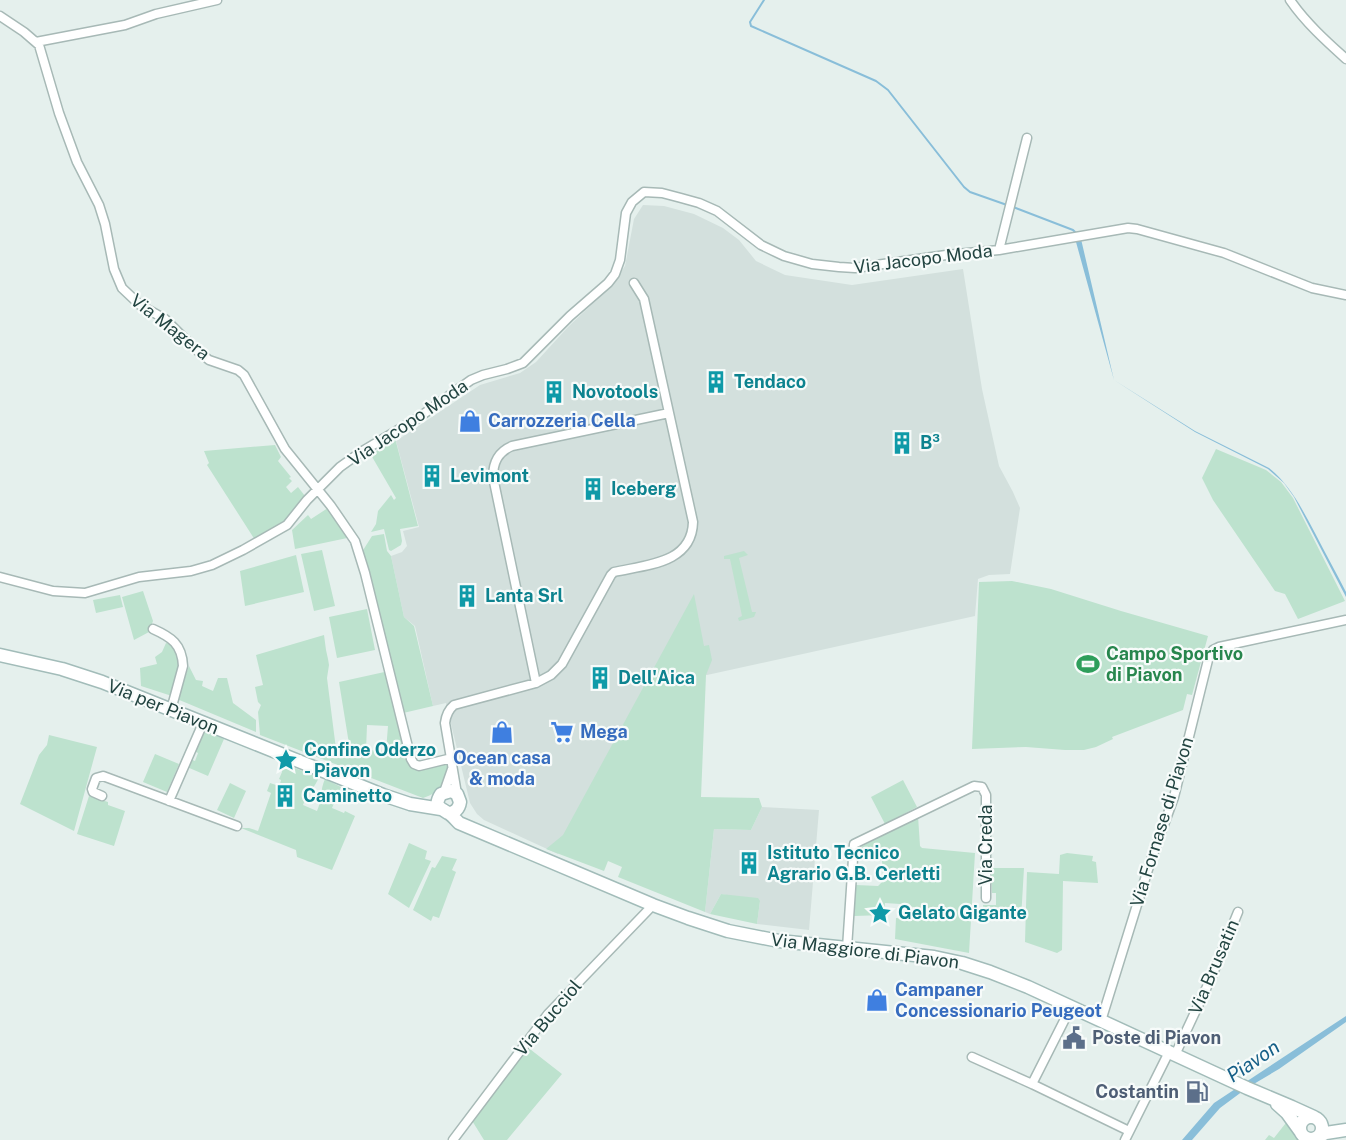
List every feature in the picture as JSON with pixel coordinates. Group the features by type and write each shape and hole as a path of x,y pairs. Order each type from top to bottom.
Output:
{"main road":[{"name":"Via per Piavon","path":"0,655 39,663 102,682 382,795 410,804 443,803"},
{"path":"458,800 455,811 443,803 451,791 458,800 477,830"},
{"name":"Via Maggiore di Piavon","path":"443,803 459,823 653,904 717,928 779,941 934,957 962,963 1008,979 1251,1090 1346,1130"},
{"path":"1266,1096 1287,1113 1302,1136 1308,1139 1346,1130"},
{"path":"1302,1136 1301,1123 1303,1120 1317,1119 1322,1129 1317,1138"}],"street":[{"path":"0,16 36,42 125,25 156,14 217,0"},
{"path":"1290,0 1296,9 1346,59"},
{"name":"Via Magera","path":"36,42 39,45 59,113 77,162 103,216 114,269 122,288 140,305 165,319 209,360 238,370 244,375 285,448 317,489"},
{"path":"999,250 1027,138"},
{"name":"Via Jacopo Moda","path":"0,577 53,591 85,593 139,577 191,571 212,564 243,550 287,525 317,489 354,457 418,418 471,380 523,363 615,274 620,260 626,213 632,202 644,192 662,193 708,207 717,211 761,244 784,256 812,264 855,268 999,250 1128,228 1224,253 1312,288 1346,295"},
{"path":"458,800 445,723 451,708 454,705 536,683 551,675 562,664 614,572 665,561 680,553 689,541 693,522 644,299 634,283"},
{"path":"536,683 493,477 495,461 501,452 512,446 669,413"},
{"path":"317,489 355,542 360,555 411,759 419,766 452,758"},
{"name":"Via Fornase di Piavon","path":"1101,1021 1150,863 1174,797 1210,654 1219,647 1346,620"},
{"path":"153,629 172,639 183,661 171,710"},
{"path":"170,801 203,723"},
{"path":"443,803 453,769"},
{"path":"102,796 93,792 92,789 96,778 103,776 237,826"},
{"name":"Via Creda","path":"847,948 854,844 974,786 982,787 986,795 986,898"},
{"name":"Via Bucciol","path":"453,1140 548,1014 653,904"},
{"name":"Via Brusatin","path":"1127,1136 1212,976 1238,912"},
{"path":"1032,1084 1071,1007"},
{"path":"972,1057 1032,1084 1127,1136"}],"shaded area":[{"path":"643,205 664,206 694,214 723,228 739,240 756,261 785,275 852,285 963,269 982,389 999,466 1020,508 1010,574 989,575 978,579 975,616 707,675 667,670 558,854 484,820 470,803 446,703 433,706 415,626 404,617 391,556 402,552 407,546 403,531 419,527 396,441 480,385 520,373 536,362 568,327 611,286 625,266 634,219"},
{"path":"762,807 819,810 809,930 757,924 760,901 721,894 710,914 705,912 714,829 751,830"}],"green space":[{"path":"395,438 418,526 400,529 401,545 391,551 384,529 371,532 376,524 378,511 391,495 394,500 396,498 371,455"},
{"path":"275,445 281,457 278,461 291,477 289,478 292,481 286,487 291,493 298,487 305,496 292,517 255,540 207,465 209,463 204,451"},
{"path":"1216,449 1266,470 1281,482 1293,498 1345,601 1298,619 1285,594 1275,591 1213,500 1202,478"},
{"path":"331,506 352,537 295,549 292,530 308,515 311,519"},
{"path":"384,534 404,617 414,626 433,706 399,714 414,764 447,759 447,773 440,788 423,798 260,735 258,712 261,705 258,702 255,687 263,685 256,655 324,635 329,665 327,678 336,749 350,750 339,682 389,671 360,555 372,536","holes":["367,725 388,726 386,751 366,750"]},
{"path":"322,550 335,606 314,611 301,554"},
{"path":"744,551 748,555 739,558 752,612 756,612 754,617 739,621 738,618 742,616 730,559 724,559 724,556"},
{"path":"296,555 304,592 245,606 240,571"},
{"name":"Campo Sportivo di Piavon","path":"1012,581 1051,589 1208,636 1192,695 1187,694 1183,710 1084,750 1026,747 972,749 979,582"},
{"path":"143,591 153,621 149,632 134,640 122,597"},
{"path":"694,594 704,646 709,645 712,660 706,675 701,797 759,798 762,807 751,830 714,829 705,912 618,877 622,867 608,861 604,871 546,849 563,835"},
{"path":"120,595 123,607 96,613 93,600"},
{"path":"367,609 375,650 337,658 329,617"},
{"path":"166,643 177,645 182,658 175,697 141,686 140,668 157,664 155,657 162,652"},
{"path":"189,666 196,680 203,681 202,686 213,691 218,678 227,678 233,703 256,720 256,732 177,699"},
{"path":"203,730 224,739 208,776 187,767 190,759 195,761 198,753 194,751"},
{"path":"49,735 97,747 74,831 20,804 39,755 47,745"},
{"path":"155,754 179,764 167,792 143,782"},
{"path":"281,763 319,777 303,805 317,811 325,779 341,787 332,808 355,816 332,870 297,857 296,850 241,828 258,831 271,793 267,791 270,783 280,784"},
{"path":"903,780 917,807 885,824 871,797"},
{"path":"230,783 246,791 234,818 217,810"},
{"path":"89,796 125,811 114,846 77,834"},
{"path":"918,816 922,848 975,853 969,953 895,939 896,918 929,920 929,909 914,909 914,907 900,906 900,904 885,903 884,915 854,916 856,885 878,886 883,881 882,860 858,859 859,848"},
{"path":"409,843 427,851 425,859 431,861 409,908 388,894"},
{"path":"1067,853 1093,856 1092,861 1096,862 1098,883 1063,881 1062,950 1057,953 1025,942 1027,872 1059,874 1060,855"},
{"path":"442,856 457,859 452,870 456,872 439,918 433,916 431,921 413,910 432,867 435,868"},
{"path":"991,868 1024,868 1021,919 983,919 983,905 996,905 996,893 992,893"},
{"path":"721,894 758,898 760,901 757,924 710,914"},
{"path":"526,1046 562,1074 507,1140 484,1140 471,1119"},
{"path":"1289,1119 1299,1140 1265,1140 1269,1135 1274,1138"}],"water":[{"path":"1081,239 1114,380 1076,242"},
{"path":"1114,380 1195,431 1269,468 1277,475 1284,482 1290,490 1301,507 1346,592 1346,597 1294,497 1284,483 1268,469 1195,432"},
{"path":"1346,1016 1346,1022 1220,1108 1192,1140 1182,1140 1214,1103"}],"waterway":[{"path":"764,0 750,22 751,26 876,81 888,90 964,187 970,192 1007,205"},
{"path":"1013,207 1073,230 1077,234"}],"place":[{"name":"Tendaco","path":"716,382"},
{"name":"Novotools","path":"554,392"},
{"name":"Carrozzeria Cella","path":"470,421"},
{"name":"B³","path":"902,443"},
{"name":"Levimont","path":"432,476"},
{"name":"Iceberg","path":"593,489"},
{"name":"Lanta Srl","path":"467,596"},
{"name":"Campo Sportivo di Piavon","path":"1088,664"},
{"name":"Dell'Aica","path":"600,678"},
{"name":"Ocean casa & moda","path":"502,732"},
{"name":"Mega","path":"562,732"},
{"name":"Confine Oderzo - Piavon","path":"286,760"},
{"name":"Caminetto","path":"285,796"},
{"name":"Istituto Tecnico Agrario G.B. Cerletti","path":"749,863"},
{"name":"Gelato Gigante","path":"880,913"},
{"name":"Campaner Concessionario Peugeot","path":"877,1000"},
{"name":"Poste di Piavon","path":"1074,1038"},
{"name":"Costantin","path":"1197,1092"}],"water label":[{"name":"Piavon","path":"1253,1061"}]}
